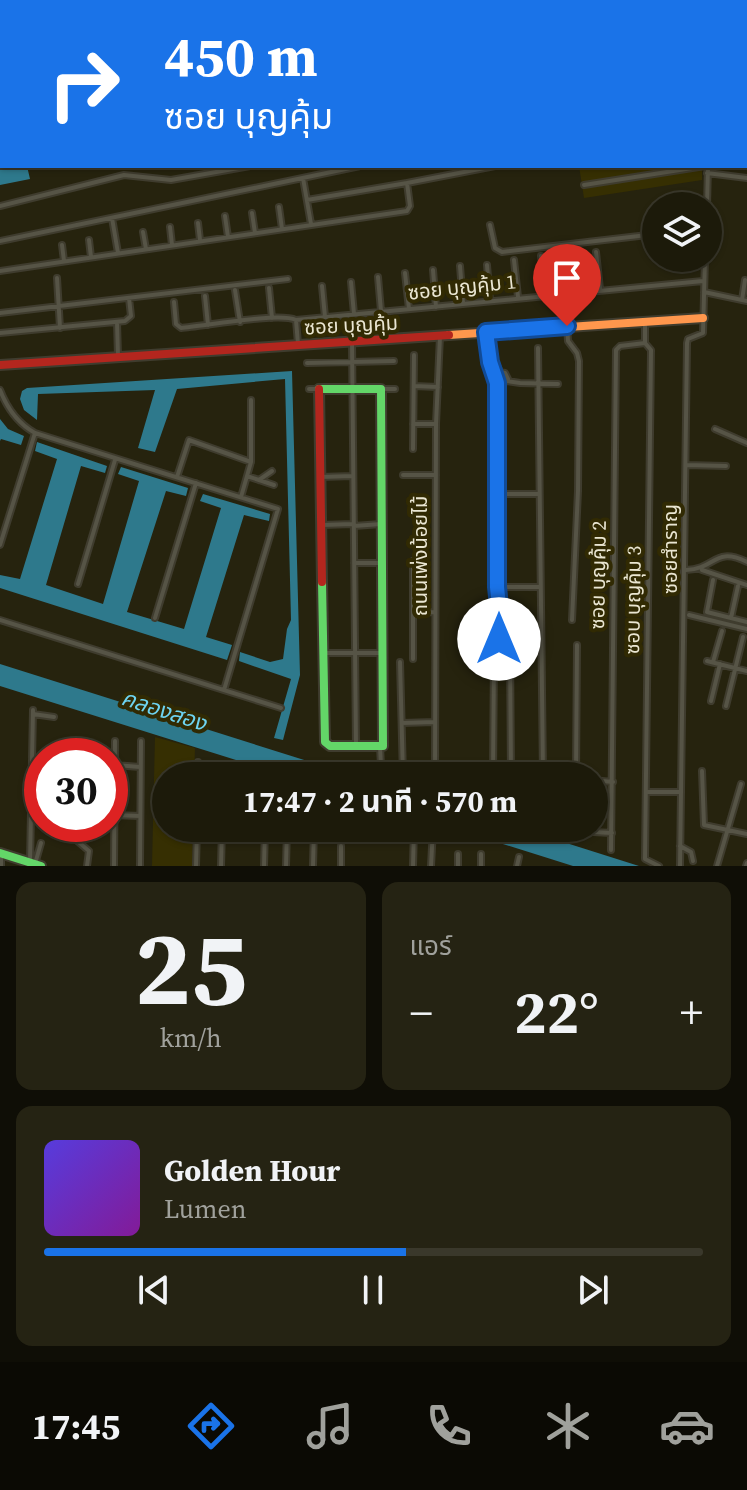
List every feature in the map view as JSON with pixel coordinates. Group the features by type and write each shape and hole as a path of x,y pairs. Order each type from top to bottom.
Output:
{"street":[{"path":"0,206 124,175 171,180 239,168"},
{"path":"0,241 350,168"},
{"path":"307,200 485,168"},
{"path":"584,185 693,168"},
{"path":"706,168 707,192"},
{"path":"707,173 747,178"},
{"path":"303,178 311,224"},
{"path":"0,271 407,211 410,206 407,183"},
{"path":"279,207 282,229"},
{"path":"252,213 255,233"},
{"path":"225,216 228,237"},
{"path":"112,218 118,253"},
{"path":"198,223 200,241"},
{"path":"490,225 495,248 502,252 642,236"},
{"path":"170,227 172,245"},
{"path":"143,232 146,249"},
{"path":"89,240 91,257"},
{"path":"62,245 64,261"},
{"path":"596,252 600,290"},
{"path":"568,255 572,292"},
{"path":"541,256 545,295"},
{"path":"514,260 518,297"},
{"path":"487,265 490,301"},
{"path":"460,266 463,304"},
{"path":"433,270 436,307"},
{"path":"703,318 704,272"},
{"path":"405,273 409,309"},
{"path":"378,277 382,312"},
{"path":"57,278 60,328"},
{"path":"0,313 288,279"},
{"path":"704,292 745,300 745,280"},
{"name":"ซอย บุญคุ้ม 1","path":"174,302 176,324 181,328 704,281"},
{"path":"351,282 354,314"},
{"path":"322,286 325,317"},
{"path":"269,288 272,319"},
{"path":"235,290 240,322"},
{"path":"205,296 208,325"},
{"path":"0,333 128,320 131,316 129,298"},
{"path":"294,318 298,344"},
{"name":"ซอย บุญคุ้ม","path":"0,365 703,318"},
{"name":"ซอยสำราญ","path":"680,866 687,343 688,339 702,335 703,318"},
{"path":"117,322 118,356"},
{"name":"ซอบ บุญคุ้ม 3","path":"645,322 645,343 651,350 645,859 659,866"},
{"path":"567,326 568,341 579,361 578,491 572,620"},
{"path":"489,332 503,383 499,589"},
{"name":"ถนนเพ่งน้อยไม้","path":"435,762 436,424 440,336"},
{"path":"352,341 356,746"},
{"name":"ซอย บุญคุ้ม 2","path":"611,850 616,350 618,346 645,343"},
{"path":"538,348 543,762"},
{"path":"413,449 414,355"},
{"path":"307,363 394,361"},
{"path":"493,762 494,653 500,646 502,635 499,589 503,383 507,375 498,373"},
{"path":"503,383 558,384"},
{"path":"414,386 438,387"},
{"path":"309,389 395,389"},
{"path":"319,389 325,742 330,746 385,744 381,389"},
{"path":"0,390 2,402 21,424 35,433 278,510 224,690"},
{"path":"241,497 251,462 251,400"},
{"path":"413,424 436,424"},
{"path":"715,429 747,443"},
{"path":"0,545 35,433"},
{"path":"177,477 189,440 251,462"},
{"path":"78,584 116,459"},
{"path":"686,465 726,466"},
{"path":"259,480 272,471"},
{"path":"403,475 436,475"},
{"path":"247,476 274,485"},
{"path":"320,477 353,476"},
{"path":"155,618 196,483"},
{"path":"502,494 539,494"},
{"path":"322,525 383,524"},
{"path":"702,570 720,556 730,555 747,562"},
{"path":"413,561 413,659"},
{"path":"353,563 384,563"},
{"path":"686,570 702,570 747,585"},
{"path":"713,580 707,611 747,622"},
{"path":"731,618 738,586"},
{"path":"499,589 540,587"},
{"path":"413,613 435,612"},
{"path":"689,615 747,629"},
{"path":"0,620 281,708"},
{"path":"722,631 710,662 747,671"},
{"path":"502,635 511,634 514,639 511,762"},
{"path":"726,706 743,637"},
{"path":"576,762 577,645"},
{"path":"500,646 540,649"},
{"path":"324,653 384,653"},
{"path":"400,662 403,762"},
{"path":"711,701 720,664"},
{"path":"35,864 33,712 54,717"},
{"path":"402,723 435,722"},
{"path":"140,866 141,741"},
{"path":"380,746 381,762"},
{"path":"128,766 140,767"},
{"path":"702,771 703,823 747,834"},
{"path":"608,782 613,782"},
{"path":"717,866 741,784"},
{"path":"646,792 681,792"},
{"path":"128,816 140,816"},
{"path":"608,833 612,833"},
{"path":"78,842 89,851 87,866"},
{"path":"114,842 114,866"},
{"path":"196,866 197,842"},
{"path":"221,866 222,842"},
{"path":"264,866 265,842"},
{"path":"286,866 287,842"},
{"path":"313,866 314,842"},
{"path":"413,866 414,842"},
{"path":"431,866 432,842"},
{"path":"35,864 41,843"},
{"path":"341,846 341,866"},
{"path":"680,846 691,852 693,861"},
{"path":"1,866 0,854 35,864"},
{"path":"458,854 458,866"},
{"path":"481,854 481,866"},
{"path":"517,866 519,857"}],"shaded area":[{"path":"579,168 702,168 702,180 584,198"},
{"path":"155,737 195,748 194,762 154,762"},
{"path":"153,842 193,842 192,866 152,866"}],"water":[{"path":"0,168 27,168 30,179 0,185"},
{"path":"292,371 300,675 283,740 274,738 291,679 239,661 240,652 270,662 283,659 291,620 285,379 177,389 155,452 138,448 155,390 38,394 37,420 24,410 20,399 22,391 27,388"},
{"path":"0,419 8,429 24,436 21,445 0,441"},
{"path":"37,442 107,466 105,473 81,466 46,585 103,604 139,481 118,474 121,467 188,488 186,496 166,491 127,612 184,629 221,508 200,501 203,494 270,514 269,521 244,515 206,637 232,645 227,660 0,588 0,575 20,579 57,459 35,451"},
{"path":"0,664 311,762 242,762 0,686"},
{"path":"497,842 563,842 639,866 573,866"}],"traffic: fast":[{"path":"319,389 381,389 383,746 330,746 325,742 322,582"},
{"path":"0,853 41,866"}],"traffic: slow":[{"path":"449,335 703,318"}],"traffic: jam":[{"path":"0,365 449,335"},
{"path":"319,389 322,582"}],"route":[{"path":"499,639 502,635 497,587 497,383 490,362 486,332 567,326"}],"water label":[{"name":"คลองสอง","path":"164,710"}]}
